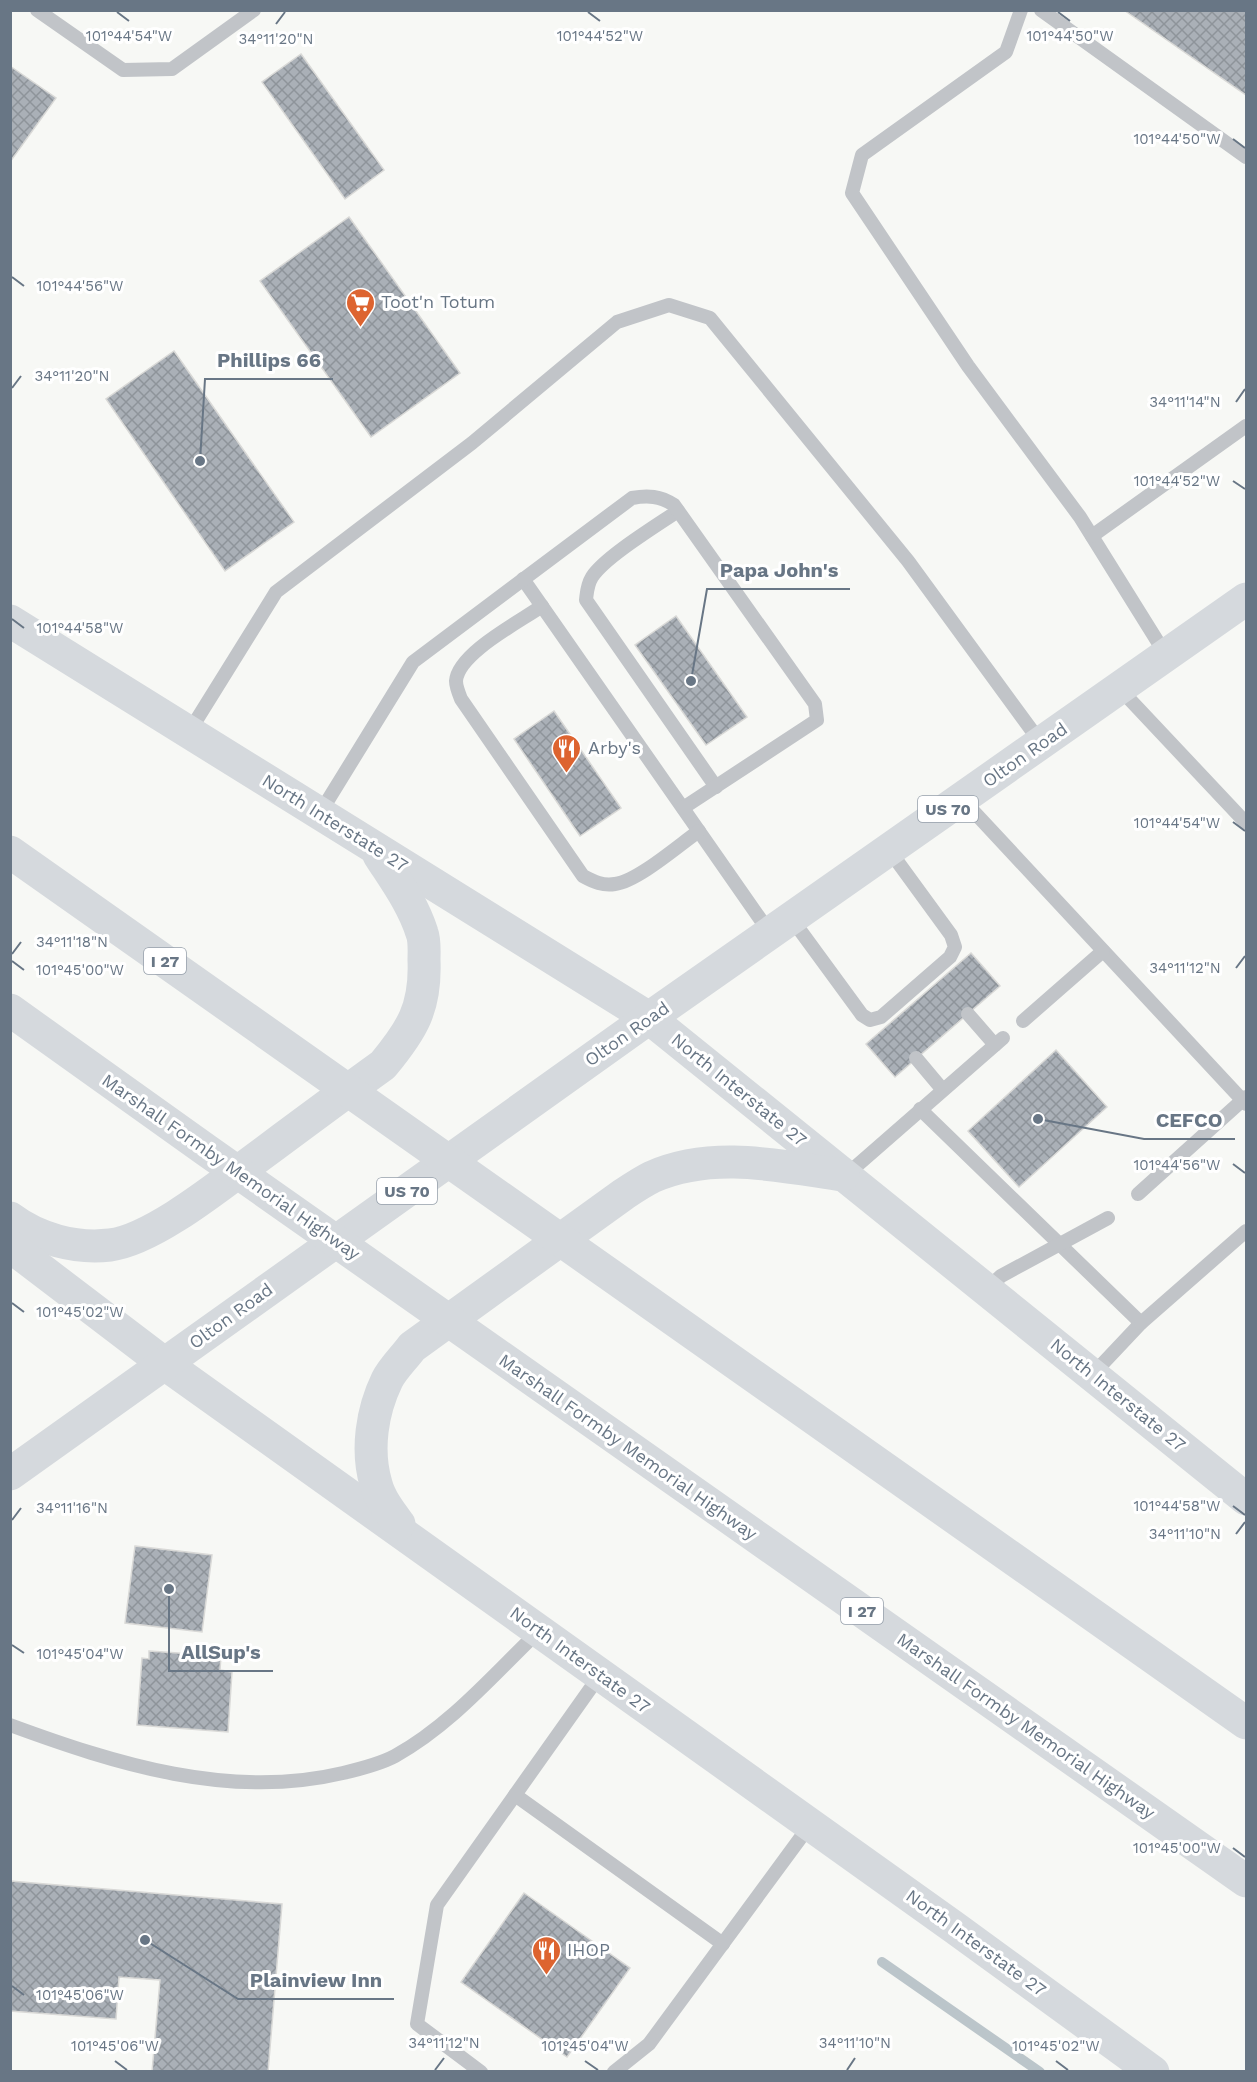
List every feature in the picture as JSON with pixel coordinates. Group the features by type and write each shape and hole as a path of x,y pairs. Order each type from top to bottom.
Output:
{"main road":[{"name":"Olton Road","path":"10,1474 649,1018 1246,599"},
{"name":"North Interstate 27","path":"10,621 649,1018 1246,1499"},
{"path":"10,1218 46,1238 78,1245 111,1245 141,1235 191,1206 383,1065 405,1038 419,1012 425,976 423,934 408,900 374,848"},
{"name":"I 27","path":"10,852 1246,1723"},
{"name":"Marshall Formby Memorial Highway","path":"10,1010 1246,1881"},
{"path":"412,1540 385,1504 376,1484 371,1432 377,1404 388,1378 412,1347 624,1194 652,1177 691,1165 741,1161 845,1176"},
{"name":"North Interstate 27","path":"10,1246 165,1364 1153,2072"},
{"path":"1166,1825 1246,1905"}],"lane":[{"path":"37,10 123,70 172,69 255,10"},
{"path":"1021,10 1006,52 862,155 852,193 968,366 1080,517 1166,656"},
{"path":"1041,10 1246,157"},
{"path":"189,732 276,592 472,443 617,322 669,304 710,318 908,561 1041,743"},
{"path":"1092,536 1246,426"},
{"path":"320,813 413,662 632,498 645,496 663,498 674,505 816,704 817,720 683,808"},
{"path":"678,511 607,562 593,576 588,586 586,600 716,787"},
{"path":"523,579 699,831 862,1015 870,1020 884,1021 936,977 955,947 951,935 889,850"},
{"path":"542,606 474,652 462,666 456,681 461,699 583,876 599,884 615,884 631,879 699,831"},
{"path":"1119,688 1246,823"},
{"path":"962,799 1245,1100 1138,1194"},
{"path":"1023,1021 1103,951"},
{"path":"845,1176 942,1089 999,1042 968,1014"},
{"path":"916,1058 942,1089"},
{"path":"920,1109 1141,1323"},
{"path":"987,1289 1001,1276 1108,1218"},
{"path":"1092,1375 1141,1323 1246,1231"},
{"path":"10,1725 85,1752 188,1777 273,1782 326,1777 364,1768 394,1756 427,1735 452,1716 539,1630"},
{"path":"481,2072 417,2024 437,1905 600,1675"},
{"path":"515,1796 723,1944"},
{"path":"615,2072 649,2044 810,1825"}],"building":[{"path":"1124,10 1246,10 1246,95"},
{"path":"301,54 384,170 345,199 262,82"},
{"path":"10,66 56,98 10,162"},
{"name":"Toot'n Totum","path":"349,217 460,373 371,437 260,281"},
{"path":"174,351 294,522 225,571 106,399"},
{"path":"676,616 747,717 706,745 635,645"},
{"name":"Arby's","path":"554,711 621,808 580,836 514,739"},
{"path":"971,953 1000,986 895,1077 866,1044"},
{"path":"1056,1050 1107,1107 1019,1187 968,1131"},
{"path":"135,1546 212,1555 202,1632 125,1623"},
{"path":"149,1651 221,1656 220,1670 232,1672 228,1732 137,1725 142,1658 149,1659"},
{"path":"10,1881 282,1904 268,2072 152,2072 160,1980 119,1977 116,2019 10,2011"},
{"name":"IHOP","path":"524,1893 630,1968 567,2057 461,1982"}],"waterway":[{"path":"882,1962 1040,2072"}],"place":[{"name":"Toot'n Totum","path":"360,328"},
{"name":"Phillips 66","path":"200,461"},
{"name":"Papa John's","path":"691,681"},
{"name":"Arby's","path":"567,774"},
{"name":"CEFCO","path":"1038,1119"},
{"name":"AllSup's","path":"169,1589"},
{"name":"Plainview Inn","path":"145,1940"},
{"name":"IHOP","path":"546,1976"}]}
